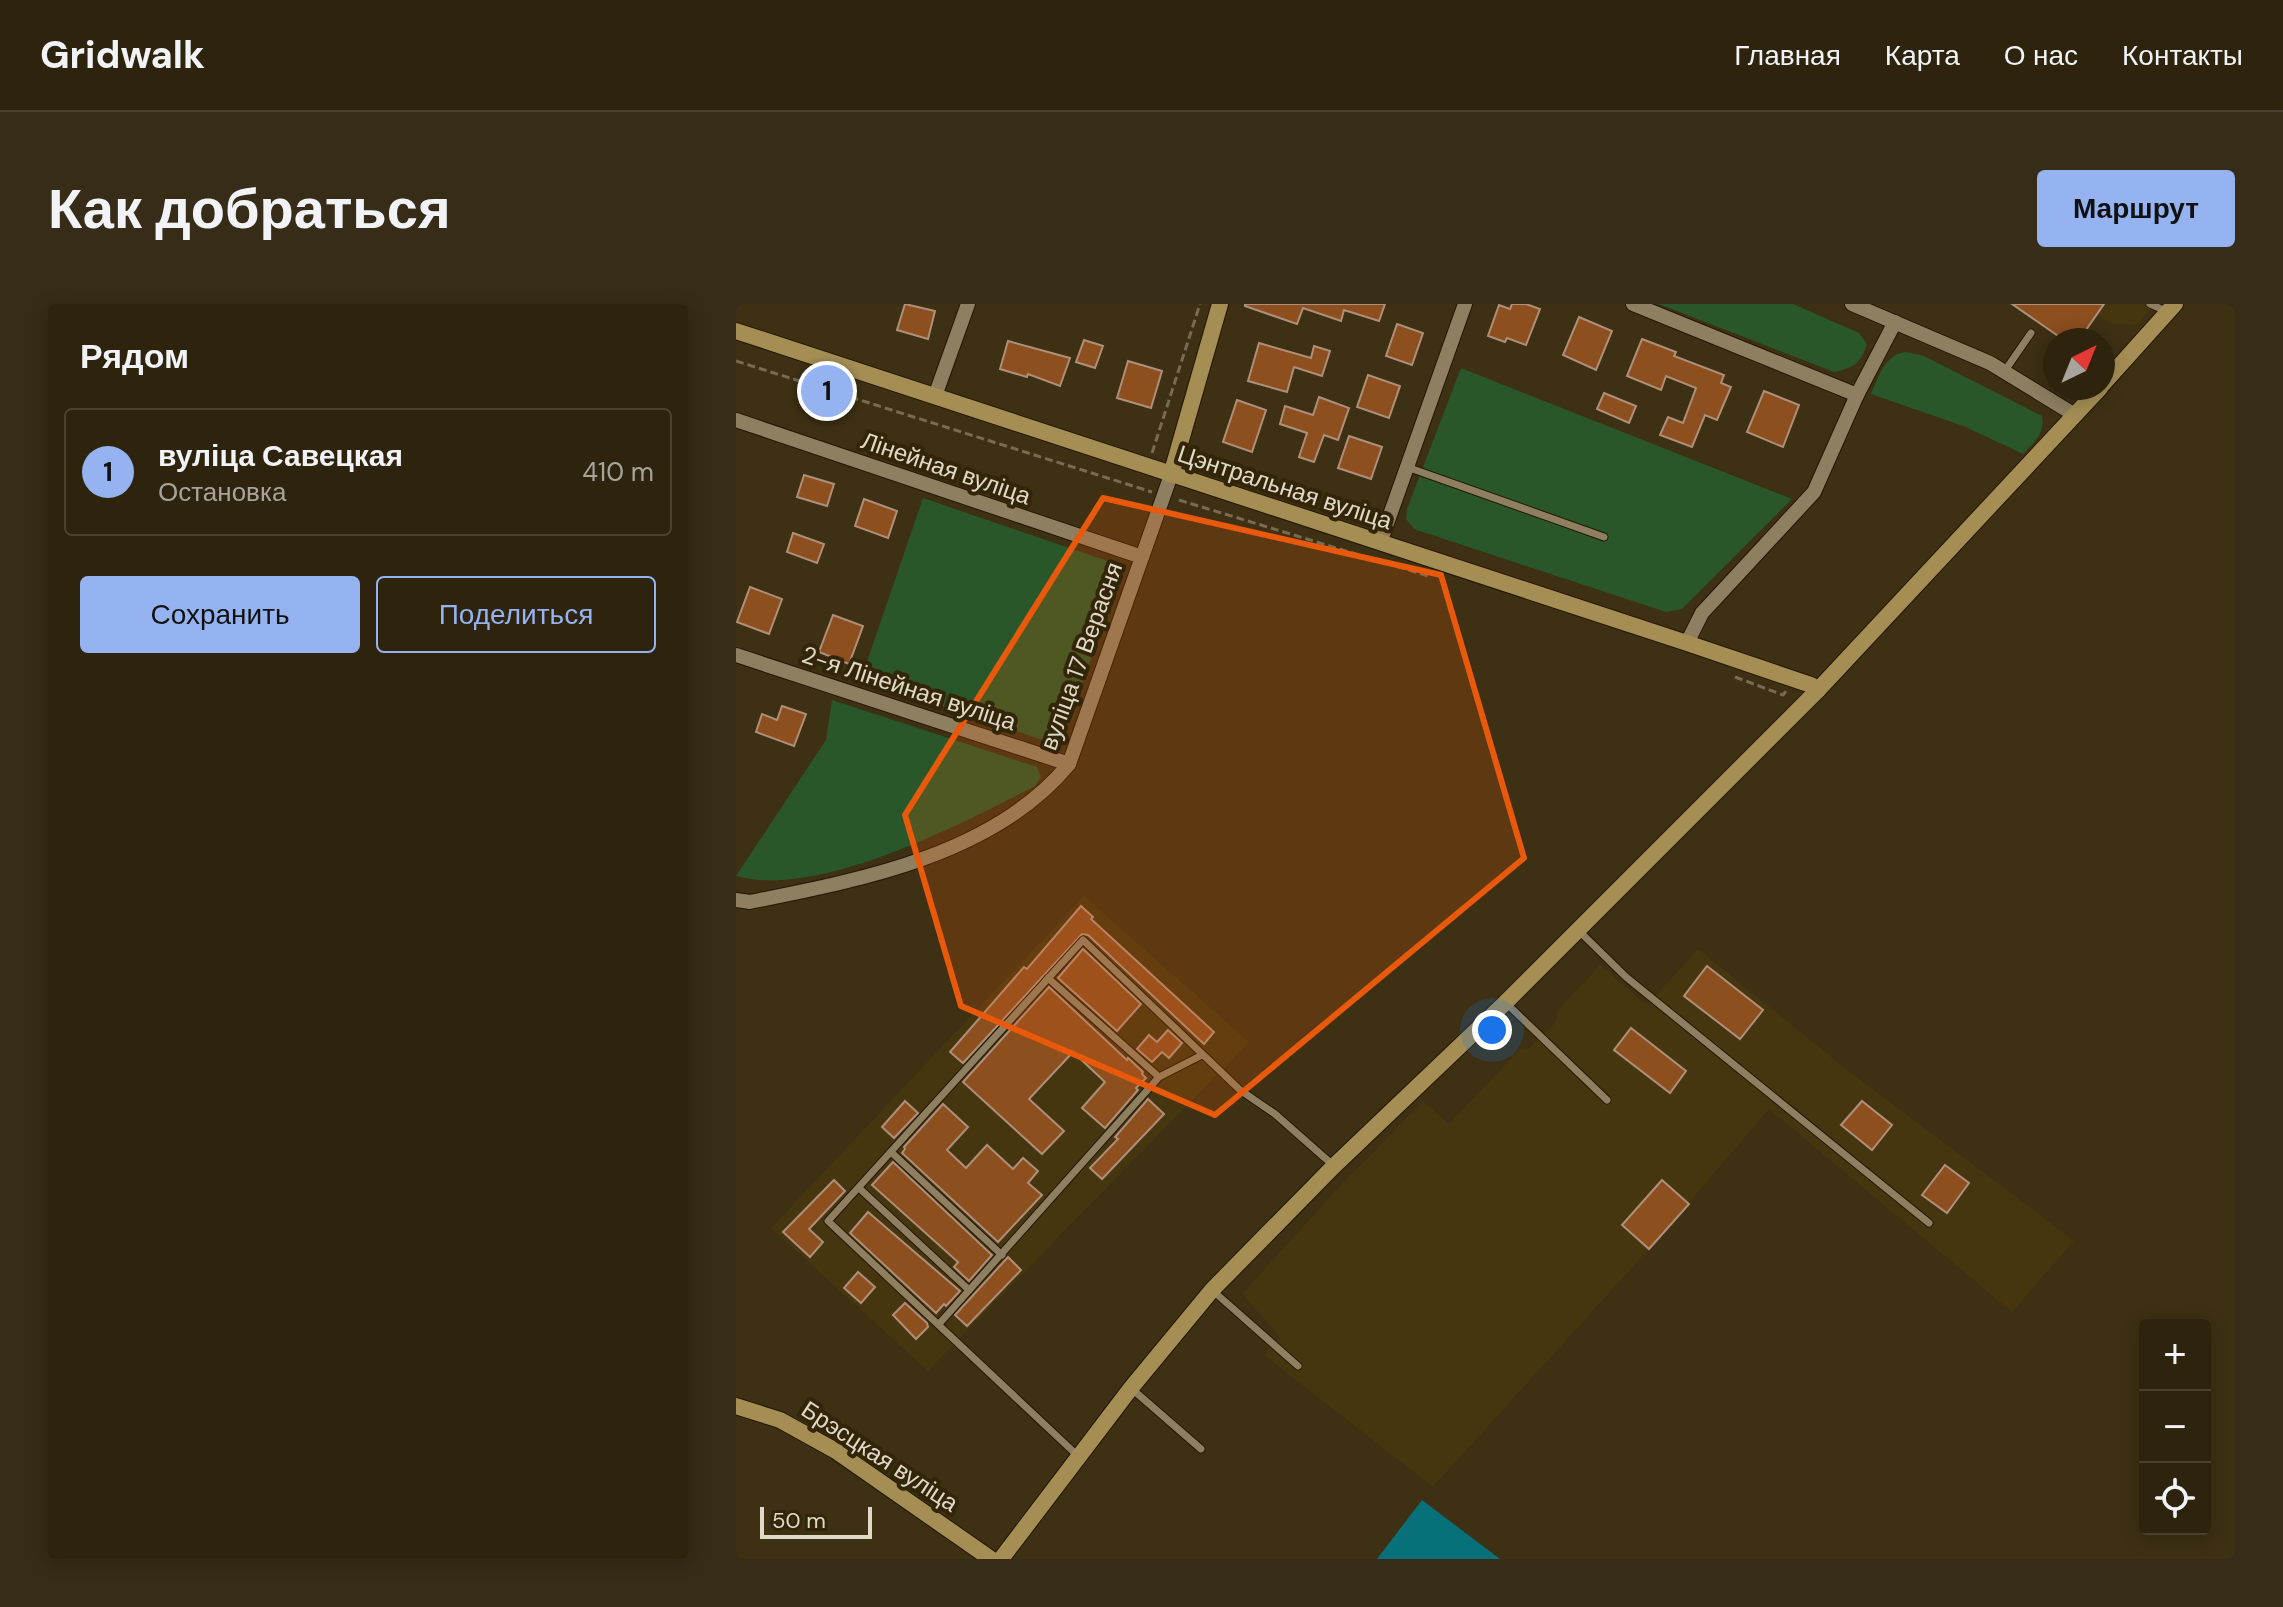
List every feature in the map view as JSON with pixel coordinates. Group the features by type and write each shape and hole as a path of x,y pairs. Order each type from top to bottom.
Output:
{"street":[{"path":"935,396 968,304"},
{"name":"вуліца 17 Верасня","path":"736,900 750,902 839,884 927,858 1005,820 1053,783 1069,764 1171,475 1220,304"},
{"path":"1380,543 1465,304"},
{"path":"1633,304 1857,395"},
{"path":"1852,304 1990,363 2075,415"},
{"path":"2115,370 2171,308"},
{"path":"1687,643 1702,613 1814,492 1857,395 1895,322"},
{"name":"Цэнтральная вуліца","path":"736,331 1687,643 1818,690"},
{"path":"1001,1559 1131,1388 1212,1290 1818,690 2088,400"},
{"name":"Лінейная вуліца","path":"736,420 1142,557"},
{"name":"2-я Лінейная вуліца","path":"736,655 1069,764"},
{"name":"Брэсцкая вуліца","path":"736,1406 780,1420 836,1451 991,1559"}],"lane":[{"path":"2150,304 2171,308"},
{"path":"2004,372 2031,333"},
{"path":"1407,467 1604,537"},
{"path":"1578,930 1649,995 1929,1223"},
{"path":"1078,1456 828,1221 1083,940 1240,1090 1275,1114 1334,1166"},
{"path":"1048,978 1159,1077"},
{"path":"1505,1003 1607,1100"},
{"path":"939,1324 1159,1077 1202,1055"},
{"path":"891,1152 1002,1255"},
{"path":"859,1188 969,1290"},
{"path":"1212,1290 1298,1366"},
{"path":"1131,1388 1201,1449"}],"path":[{"path":"1141,488 1200,304"},
{"path":"736,361 1440,580"},
{"path":"1725,673 1783,695 1797,680"}],"highlighted area":[{"path":"1103,498 1441,575 1524,858 1215,1115 961,1006 905,815"}],"shaded area":[{"path":"2082,304 2155,304 2137,325 2112,324"},
{"path":"1084,896 1249,1042 928,1371 771,1228"},
{"path":"1698,949 1846,1069 2074,1241 2012,1312 1769,1109 1649,1249 1433,1487 1264,1355 1280,1337 1242,1294 1339,1187 1423,1101 1449,1124 1521,1048 1528,1049 1556,1022 1557,1011 1600,965 1647,1005"}],"green space":[{"path":"1659,304 1793,304 1859,333 1867,344 1855,364 1834,372"},
{"path":"1906,352 1924,356 2042,416 2038,437 2023,454 1966,427 1871,394 1888,361"},
{"path":"1461,368 1792,499 1682,609 1666,612 1414,529 1406,519 1407,509"},
{"path":"923,498 1122,566 1064,737 1049,742 861,679"},
{"path":"832,700 1037,767 1041,777 1035,786 969,819 889,854 848,868 807,877 770,880 736,876 826,740"}],"water":[{"path":"1422,1500 1500,1559 1377,1559"}],"building":[{"path":"905,304 935,311 928,339 897,330"},
{"path":"1245,304 1385,304 1379,321 1344,310 1341,321 1303,308 1297,324"},
{"path":"1512,304 1526,304 1540,309 1526,345 1507,338 1505,342 1488,336 1499,305 1510,309"},
{"path":"2012,304 2104,304 2087,328 2047,328"},
{"path":"1579,317 1612,331 1596,370 1563,355"},
{"path":"1397,324 1423,333 1412,365 1386,356"},
{"path":"1642,339 1676,352 1674,356 1724,375 1721,383 1731,387 1717,420 1705,415 1692,447 1660,435 1668,417 1683,423 1696,388 1666,376 1661,390 1627,376"},
{"path":"1084,340 1103,346 1095,368 1076,362"},
{"path":"1008,341 1070,358 1060,386 1028,374 1027,377 1000,369"},
{"path":"1259,343 1311,358 1314,346 1330,351 1322,376 1294,367 1287,392 1248,381"},
{"path":"1128,361 1162,371 1151,408 1117,398"},
{"path":"1368,375 1400,386 1389,418 1357,407"},
{"path":"1764,391 1799,405 1783,447 1747,432"},
{"path":"1604,393 1636,406 1629,423 1597,409"},
{"path":"1319,397 1349,408 1338,440 1324,435 1314,462 1299,457 1307,433 1280,424 1285,406 1313,415"},
{"path":"1237,400 1266,410 1252,452 1223,442"},
{"path":"1349,436 1382,447 1371,479 1338,468"},
{"path":"804,475 834,484 827,506 797,497"},
{"path":"864,499 897,511 888,538 855,526"},
{"path":"793,533 824,544 817,563 787,552"},
{"path":"750,587 782,599 769,634 737,622"},
{"path":"833,615 863,626 849,664 819,652"},
{"path":"782,706 806,714 794,746 756,732 762,714 777,720"},
{"path":"1081,906 1093,917 1091,919 1214,1032 1204,1044 1088,935 1082,934 963,1063 950,1052"},
{"path":"1083,949 1141,1004 1117,1031 1058,978"},
{"path":"1707,966 1763,1010 1740,1039 1684,996"},
{"path":"1049,987 1146,1078 1105,1128 1082,1108 1105,1082 1073,1052 1029,1099 1064,1131 1042,1154 963,1082"},
{"path":"1631,1028 1686,1071 1670,1093 1614,1050"},
{"path":"1168,1030 1182,1043 1169,1058 1162,1052 1152,1062 1137,1049 1149,1035 1157,1042"},
{"path":"1148,1099 1164,1114 1102,1179 1090,1168 1118,1139 1115,1137"},
{"path":"905,1101 918,1113 894,1138 882,1127"},
{"path":"1862,1101 1892,1125 1872,1150 1841,1125"},
{"path":"943,1104 968,1127 947,1150 966,1168 987,1145 1013,1169 1023,1158 1038,1171 1028,1183 1042,1195 998,1242 902,1153"},
{"path":"893,1162 992,1255 969,1281 954,1267 958,1262 872,1185"},
{"path":"1945,1165 1969,1183 1947,1213 1922,1195"},
{"path":"834,1180 845,1191 809,1229 823,1242 810,1257 783,1232"},
{"path":"1662,1180 1689,1204 1649,1249 1622,1225"},
{"path":"868,1212 960,1291 946,1306 944,1304 936,1313 850,1233"},
{"path":"1008,1257 1021,1270 967,1326 955,1315"},
{"path":"858,1272 875,1287 861,1303 844,1288"},
{"path":"905,1303 927,1323 928,1327 916,1339 893,1315"}],"place":[{"name":"вуліца Савецкая","path":"827,391"}]}
